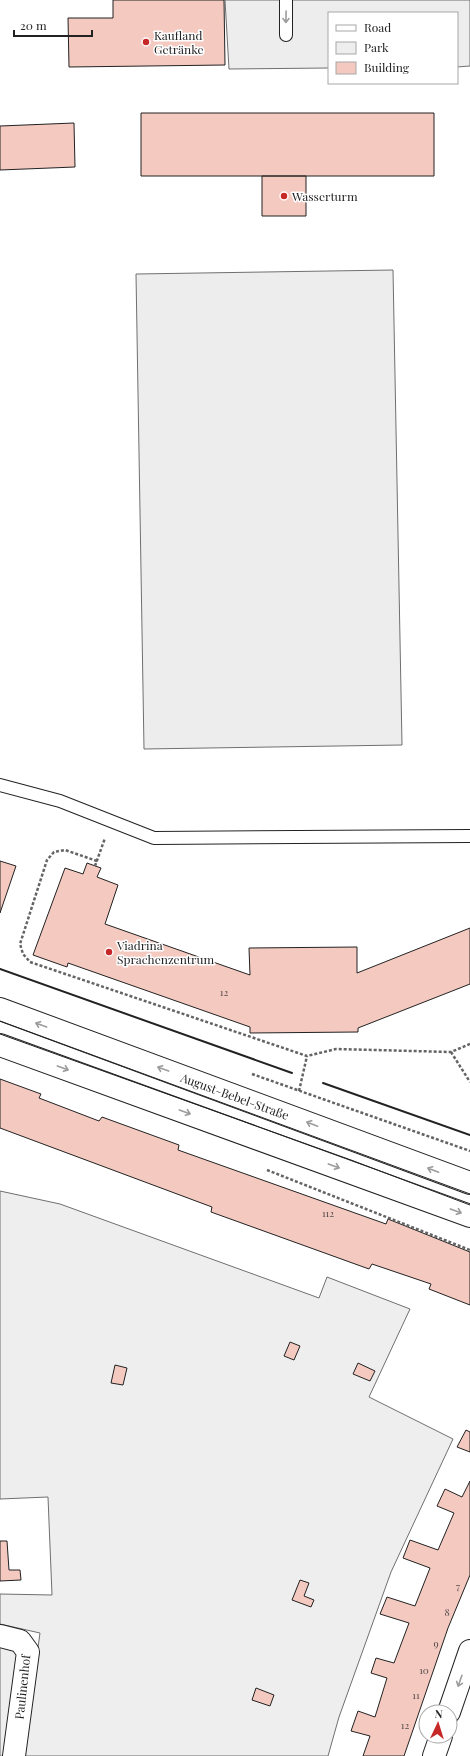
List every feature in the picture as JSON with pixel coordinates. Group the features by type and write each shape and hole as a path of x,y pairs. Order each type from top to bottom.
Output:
{"street":[{"name":"August-Bebel-Straße","path":"0,1009 470,1183"},
{"path":"0,1045 470,1216"},
{"name":"Paulinenhof","path":"0,1636 20,1641 28,1652 14,1756"},
{"path":"452,1704 470,1651"},
{"path":"434,1756 438,1744"}],"lane":[{"path":"286,0 286,35"},
{"path":"0,785 60,801 154,838 470,836"}],"path":[{"path":"95,866 111,821"},
{"path":"97,861 65,850 54,852 47,860 20,944 23,954 30,962 307,1056 336,1049 451,1052 470,1044"},
{"path":"451,1052 470,1082"},
{"path":"292,1117 307,1056"},
{"path":"299,1090 470,1151"}],"green space":[{"path":"0,1191 60,1204 319,1298 327,1277 410,1309 369,1397 453,1439 391,1572 339,1717 328,1756 23,1756 40,1633 0,1624 0,1594 52,1595 48,1497 0,1499"},
{"path":"0,1642 22,1656 7,1756 0,1756"}],"shaded area":[{"path":"225,0 470,0 470,66 458,67 458,12 328,12 328,68 229,69"},
{"path":"393,270 402,745 144,749 136,274"}],"building":[{"name":"Kaufland Getränke","path":"113,0 224,0 225,65 69,67 68,18 113,18"},
{"path":"141,113 434,113 434,176 141,176"},
{"path":"74,123 75,167 0,170 0,126"},
{"name":"Wasserturm","path":"262,176 306,176 306,216 262,216"},
{"path":"0,861 16,866 0,913"},
{"name":"Viadrina Sprachenzentrum","path":"87,863 101,868 97,877 118,885 105,924 250,975 249,948 357,947 357,973 470,928 470,984 358,1028 358,1032 250,1033 250,1027 68,963 67,967 33,955 65,868 83,874"},
{"path":"0,1079 41,1094 39,1098 99,1121 102,1117 179,1145 178,1150 386,1224 388,1219 470,1252 470,1305 429,1289 431,1284 372,1264 369,1269 211,1212 212,1207 0,1128"},
{"path":"290,1342 300,1346 294,1360 284,1356"},
{"path":"358,1363 375,1371 370,1381 353,1374"},
{"path":"115,1365 127,1368 123,1385 111,1383"},
{"path":"466,1430 470,1432 470,1452 457,1447"},
{"path":"470,1481 470,1575 448,1628 422,1704 418,1704 418,1715 404,1756 363,1756 370,1736 351,1731 358,1711 375,1717 387,1678 371,1673 376,1658 394,1663 409,1623 380,1614 387,1597 415,1606 430,1568 403,1558 410,1540 438,1550 454,1513 437,1506 445,1489 462,1497"},
{"path":"0,1541 7,1541 9,1570 20,1570 21,1580 0,1581"},
{"path":"300,1580 309,1583 304,1596 314,1600 311,1607 292,1600"},
{"path":"256,1688 274,1695 270,1706 252,1700"}],"tram line":[{"path":"0,1021 470,1194"},
{"path":"0,1034 351,1160 470,1205"}],"wall":[{"path":"0,969 292,1073"},
{"path":"323,1083 470,1135"}],"place":[{"name":"Kaufland Getränke","path":"146,42"},
{"name":"Wasserturm","path":"284,196"},
{"name":"Viadrina Sprachenzentrum","path":"109,952"}]}
